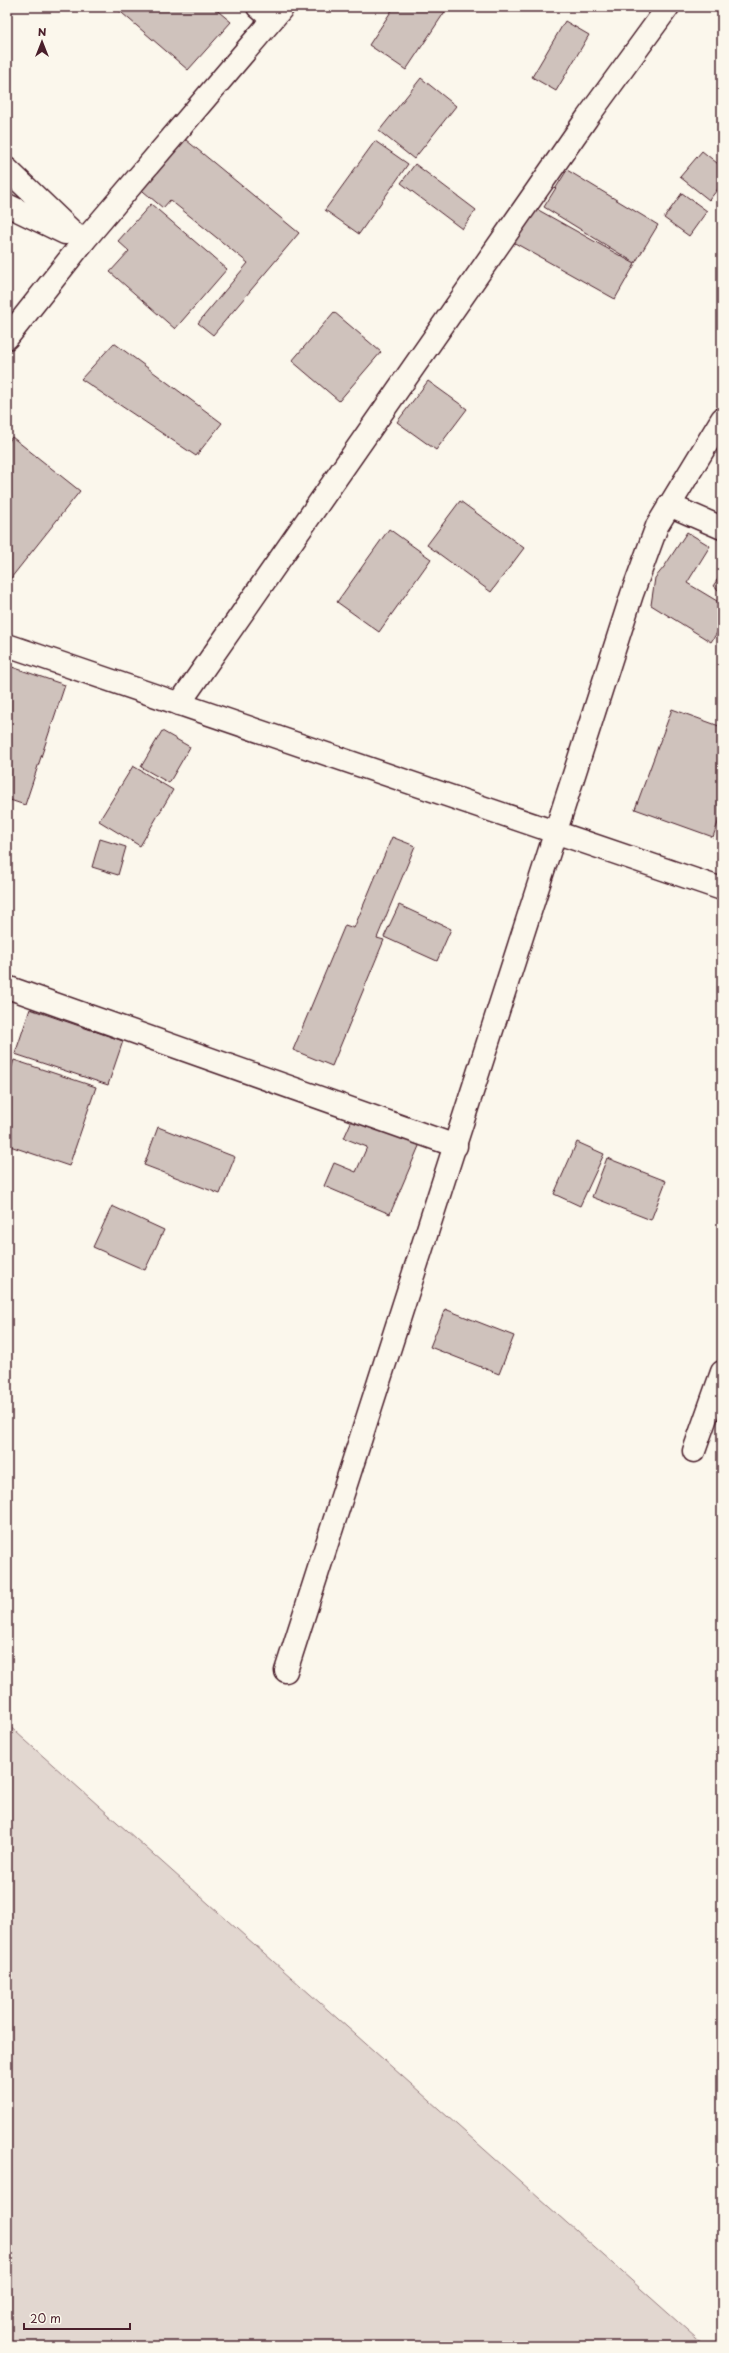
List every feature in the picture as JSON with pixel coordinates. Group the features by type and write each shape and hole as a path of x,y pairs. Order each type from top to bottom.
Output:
{"street":[{"path":"179,704 582,125 668,7"},
{"path":"7,338 271,11"},
{"path":"7,169 83,242"},
{"path":"7,205 83,242"},
{"path":"286,1671 456,1146 632,594 657,526 722,419"},
{"path":"669,505 722,528"},
{"path":"7,645 722,889"},
{"path":"7,987 456,1146"},
{"path":"694,1451 722,1372"}],"shaded area":[{"path":"7,1724 705,2346 7,2346"}],"building":[{"path":"115,7 213,7 231,22 188,70"},
{"path":"394,7 448,7 406,70 369,45"},
{"path":"565,21 589,35 556,91 532,77"},
{"path":"421,78 456,106 414,159 379,131"},
{"path":"180,135 299,233 213,335 198,323 248,263 170,200 163,208 137,186"},
{"path":"375,141 408,164 359,234 325,210"},
{"path":"702,151 722,167 722,184 709,200 680,177"},
{"path":"415,164 476,210 462,229 401,183"},
{"path":"567,170 658,225 635,263 544,207"},
{"path":"682,193 707,211 689,236 664,218"},
{"path":"151,204 227,269 175,329 110,272 129,251 118,241"},
{"path":"533,207 635,264 615,299 513,242"},
{"path":"334,312 381,352 339,401 292,361"},
{"path":"114,343 222,423 196,456 81,379"},
{"path":"428,381 467,409 436,450 397,422"},
{"path":"12,437 80,491 7,583 7,444"},
{"path":"460,501 524,548 491,592 427,545"},
{"path":"389,529 431,559 379,632 337,602"},
{"path":"687,532 710,546 687,583 722,604 722,625 711,642 651,605 655,578"},
{"path":"722,573 722,593 713,586"},
{"path":"12,667 65,685 25,805 7,799 7,682"},
{"path":"672,709 722,727 722,811 713,837 635,809"},
{"path":"162,731 190,747 169,783 141,767"},
{"path":"133,766 173,790 140,846 99,821"},
{"path":"392,837 415,846 377,938 384,940 332,1066 293,1050 345,925 354,928"},
{"path":"100,839 126,847 118,875 92,867"},
{"path":"399,905 451,929 437,961 384,937"},
{"path":"30,1009 123,1041 108,1085 15,1054"},
{"path":"14,1060 96,1087 69,1166 7,1145 7,1082"},
{"path":"356,1111 422,1139 390,1214 324,1186 334,1163 356,1172 367,1147 344,1138"},
{"path":"158,1127 235,1157 220,1194 144,1165"},
{"path":"577,1142 604,1154 580,1206 554,1194"},
{"path":"607,1158 666,1181 651,1220 592,1197"},
{"path":"112,1206 164,1230 145,1270 93,1247"},
{"path":"445,1309 514,1336 499,1374 430,1347"}]}
